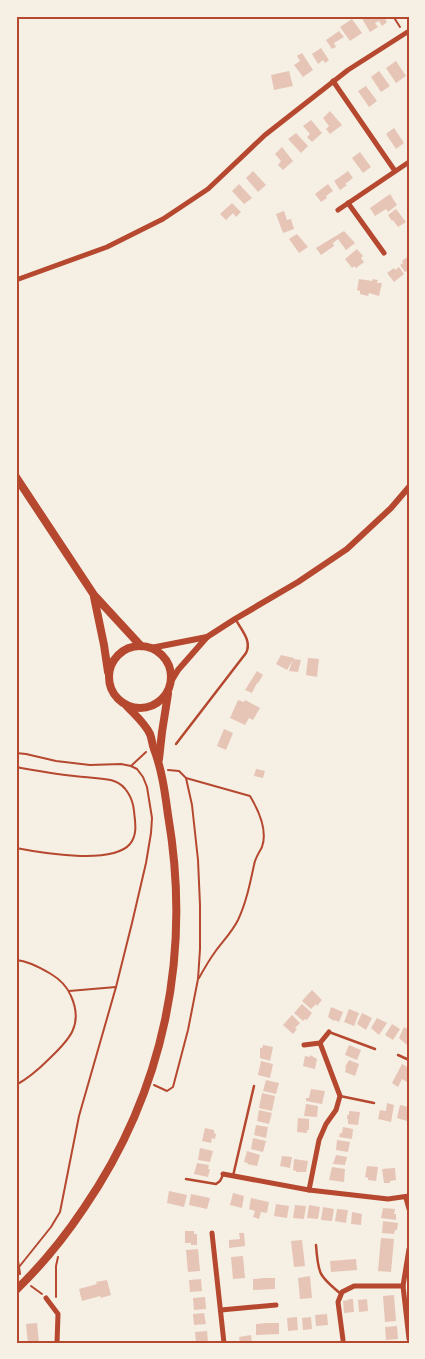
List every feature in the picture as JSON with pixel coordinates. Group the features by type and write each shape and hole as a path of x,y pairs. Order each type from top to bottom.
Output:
{"highway":[{"path":"16,477 94,595 141,646"},
{"path":"16,1290 66,1234 95,1192 120,1150 148,1082 160,1043 174,971 177,891 173,844 161,770 150,734 138,717 117,699 111,690 94,595"},
{"path":"109,680 109,670 114,660 121,652 130,647 152,648 167,661 171,670 172,680 168,691 159,761"},
{"path":"126,706 135,709 150,707 163,699 168,691"}],"street":[{"path":"16,280 107,247 163,219 208,189 265,135 333,81 407,33"},
{"path":"333,81 395,171"},
{"path":"338,210 409,162"},
{"path":"348,203 384,253"},
{"path":"172,680 178,670 207,637 298,582 347,549 391,508 409,487"},
{"path":"152,648 207,637"},
{"path":"304,1045 320,1043 330,1032"},
{"path":"310,1190 319,1140 326,1124 336,1110 340,1096 320,1043"},
{"path":"224,1174 310,1190 388,1199 407,1197 409,1209"},
{"path":"212,1234 224,1343"},
{"path":"409,1249 403,1286 409,1339"},
{"path":"342,1342 338,1302 342,1292 354,1286 403,1286"},
{"path":"46,1298 58,1314 57,1343"},
{"path":"221,1310 276,1305"}],"lane":[{"path":"176,744 249,647 248,639 235,619"},
{"path":"330,1032 375,1049"},
{"path":"398,1055 409,1060"},
{"path":"233,1176 254,1086"},
{"path":"340,1096 374,1103"},
{"path":"186,1180 216,1184 224,1174"},
{"path":"316,1245 321,1276 341,1294"}],"path":[{"path":"393,16 407,33"},
{"path":"131,766 144,753 154,748"},
{"path":"16,753 90,765 121,764 131,766 137,769 143,777 147,787 152,818 146,863 116,987 80,1116 60,1212 52,1227 19,1267 16,1249"},
{"path":"16,767 114,781 126,790 134,807 136,832 130,844 114,854 86,856 47,854 16,848"},
{"path":"161,770 179,771 186,778 250,796 256,806 264,835 262,846 254,863 246,901 238,921 198,979"},
{"path":"148,1082 167,1091 173,1087 188,1030 198,979 200,905 198,860 192,805 186,778"},
{"path":"16,960 21,960 42,969 60,980 69,991 75,1004 76,1018 73,1032 66,1043 32,1075 16,1085"},
{"path":"69,991 116,987"},
{"path":"56,1310 56,1266 58,1257"},
{"path":"25,1281 46,1298"}],"building":[{"path":"362,16 384,16 387,22 382,26 379,21 375,23 378,27 370,32"},
{"path":"352,19 362,33 350,41 340,27"},
{"path":"339,31 344,37 334,43 336,47 332,49 326,40"},
{"path":"321,48 329,60 325,63 323,60 318,64 312,54"},
{"path":"302,53 313,70 303,77 294,65 300,61 297,56"},
{"path":"396,61 406,76 396,83 386,68"},
{"path":"289,71 293,86 274,90 271,75"},
{"path":"379,71 390,86 381,92 371,77"},
{"path":"366,86 377,101 369,107 358,91"},
{"path":"330,111 342,125 330,134 326,129 329,126 323,118"},
{"path":"311,120 322,133 312,142 307,137 310,134 303,126"},
{"path":"394,128 404,143 396,149 386,134"},
{"path":"296,133 308,146 301,153 288,139"},
{"path":"282,147 293,161 283,170 278,165 281,161 275,154"},
{"path":"360,152 371,167 363,173 352,158"},
{"path":"253,171 266,185 258,192 246,178"},
{"path":"348,171 353,178 340,190 334,181"},
{"path":"239,184 252,198 244,204 232,191"},
{"path":"328,184 333,191 321,202 315,194"},
{"path":"390,194 397,205 388,212 386,209 375,216 370,208"},
{"path":"232,203 241,212 236,217 233,213 226,220 220,214"},
{"path":"396,209 406,222 398,227 388,215"},
{"path":"284,211 287,220 291,219 294,229 283,233 276,214"},
{"path":"344,231 355,243 346,250 338,239 333,243 334,246 321,255 316,248"},
{"path":"297,234 308,247 299,253 289,239"},
{"path":"357,249 363,256 361,258 364,262 356,268 354,266 352,268 345,259"},
{"path":"409,256 409,270 405,272 400,265"},
{"path":"399,267 404,274 394,282 387,273"},
{"path":"359,279 372,281 373,279 378,280 377,283 382,283 379,296 369,293 368,296 360,294 360,291 357,290"},
{"path":"281,655 294,658 287,670 276,664"},
{"path":"308,658 319,659 317,677 306,675"},
{"path":"293,659 301,660 298,672 289,671"},
{"path":"257,671 263,675 252,693 245,690"},
{"path":"238,700 244,702 245,700 260,708 253,720 249,718 245,725 230,718"},
{"path":"224,729 233,733 226,750 217,746"},
{"path":"256,769 265,771 263,778 254,776"},
{"path":"312,990 322,1000 311,1009 302,1001"},
{"path":"302,1004 312,1013 307,1020 303,1021 294,1013"},
{"path":"331,1007 343,1012 339,1022 328,1017"},
{"path":"349,1009 359,1013 354,1026 344,1022"},
{"path":"362,1013 372,1018 366,1030 357,1024"},
{"path":"292,1015 300,1023 295,1028 297,1029 293,1034 283,1025"},
{"path":"377,1018 387,1023 379,1035 371,1028"},
{"path":"392,1024 400,1029 393,1040 385,1035"},
{"path":"404,1027 409,1030 409,1042 407,1045 399,1038"},
{"path":"263,1045 273,1047 270,1061 260,1058 260,1048"},
{"path":"349,1045 361,1050 357,1060 345,1055"},
{"path":"310,1055 317,1059 315,1069 303,1066 305,1056 310,1057"},
{"path":"349,1060 359,1064 355,1076 345,1072 345,1067"},
{"path":"261,1061 273,1064 270,1078 258,1075"},
{"path":"402,1064 409,1068 409,1078 407,1082 402,1079 398,1087 392,1083"},
{"path":"266,1080 279,1083 276,1094 263,1091"},
{"path":"311,1089 325,1091 322,1104 306,1101 306,1098 309,1098"},
{"path":"262,1093 275,1096 272,1111 259,1108"},
{"path":"387,1103 394,1105 391,1122 378,1119 380,1110 386,1111"},
{"path":"306,1104 318,1106 317,1117 304,1116"},
{"path":"400,1105 409,1107 407,1121 397,1118"},
{"path":"259,1110 272,1113 269,1124 257,1121"},
{"path":"349,1111 360,1112 358,1125 348,1124 347,1115 349,1115"},
{"path":"298,1118 309,1119 309,1130 307,1130 307,1133 297,1132"},
{"path":"256,1125 268,1127 266,1138 254,1135"},
{"path":"343,1127 353,1129 352,1139 339,1137"},
{"path":"205,1128 214,1130 216,1134 215,1139 212,1138 211,1143 202,1141"},
{"path":"253,1138 266,1141 263,1152 251,1149"},
{"path":"337,1140 350,1142 348,1152 336,1150"},
{"path":"200,1148 213,1151 210,1162 198,1160"},
{"path":"247,1151 260,1155 257,1166 244,1162"},
{"path":"336,1155 347,1157 345,1165 333,1164"},
{"path":"282,1156 292,1157 290,1168 280,1166"},
{"path":"294,1159 308,1161 306,1172 296,1172 293,1170"},
{"path":"197,1163 209,1165 208,1177 194,1174"},
{"path":"367,1166 378,1167 376,1181 368,1180 365,1177"},
{"path":"332,1167 345,1169 344,1182 329,1180"},
{"path":"395,1168 396,1180 384,1183 382,1169"},
{"path":"169,1191 187,1195 184,1207 167,1203"},
{"path":"233,1193 244,1196 242,1208 230,1205"},
{"path":"191,1194 210,1198 207,1209 189,1205"},
{"path":"251,1198 269,1202 267,1213 261,1212 259,1219 253,1217 255,1211 249,1209"},
{"path":"276,1204 289,1206 287,1218 274,1216"},
{"path":"295,1205 306,1206 304,1219 293,1218"},
{"path":"309,1205 320,1207 318,1219 307,1218"},
{"path":"323,1207 334,1209 332,1221 321,1220"},
{"path":"383,1208 395,1209 396,1220 381,1218"},
{"path":"337,1209 348,1210 346,1223 335,1221"},
{"path":"352,1212 362,1214 361,1225 351,1224"},
{"path":"383,1221 398,1223 394,1234 382,1233"},
{"path":"185,1231 194,1231 194,1234 197,1234 197,1245 185,1243"},
{"path":"239,1233 244,1233 245,1246 229,1248 229,1240 240,1239"},
{"path":"381,1238 394,1239 391,1272 378,1271"},
{"path":"302,1240 305,1266 294,1267 291,1241"},
{"path":"198,1249 200,1271 188,1272 186,1250"},
{"path":"243,1256 245,1278 233,1279 231,1257"},
{"path":"356,1259 357,1270 331,1272 330,1261"},
{"path":"310,1276 312,1298 300,1299 298,1278"},
{"path":"275,1278 275,1289 253,1290 253,1279"},
{"path":"201,1279 202,1291 190,1292 189,1280"},
{"path":"107,1280 111,1295 82,1301 79,1289"},
{"path":"394,1295 396,1321 385,1322 383,1296"},
{"path":"205,1297 206,1309 194,1310 193,1298"},
{"path":"353,1299 354,1312 344,1313 343,1301"},
{"path":"367,1299 368,1311 359,1312 358,1300"},
{"path":"204,1313 206,1324 194,1325 193,1314"},
{"path":"327,1314 328,1325 316,1326 315,1315"},
{"path":"297,1317 298,1330 288,1331 287,1318"},
{"path":"311,1317 312,1329 303,1330 302,1318"},
{"path":"37,1323 39,1343 28,1343 26,1324"},
{"path":"279,1323 279,1334 256,1335 256,1324"},
{"path":"397,1326 398,1339 386,1340 385,1327"},
{"path":"207,1331 208,1342 196,1343 195,1332"},
{"path":"251,1335 252,1343 240,1343 239,1337"}]}
